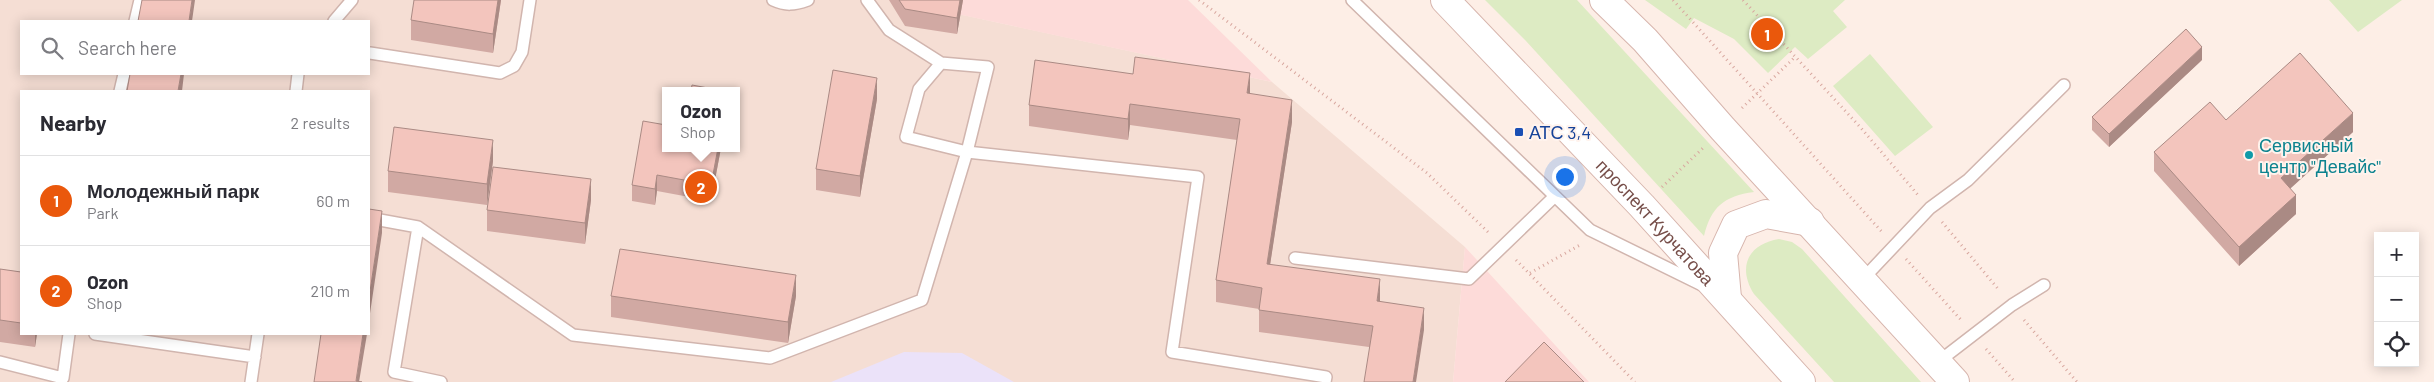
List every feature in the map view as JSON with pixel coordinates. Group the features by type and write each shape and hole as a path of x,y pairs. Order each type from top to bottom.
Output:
{"main road":[{"name":"проспект Курчатова","path":"1445,0 1642,206 1801,382"},
{"path":"1604,0 1645,40 1723,129 1946,372"},
{"path":"1727,298 1723,253 1736,225 1766,214 1810,222"}],"lane":[{"path":"135,20 140,0"},
{"path":"335,20 352,0"},
{"path":"370,53 500,73 514,66 522,52 530,0"},
{"path":"773,0 783,5 795,5 808,0"},
{"path":"370,218 418,227 573,335 770,358 922,300 967,152 988,67 941,63 888,30 867,0"},
{"path":"1352,0 1590,230 1727,298"},
{"path":"941,63 919,89 906,137 967,152 1198,177 1172,352 1326,377 1324,382"},
{"path":"120,90 124,75"},
{"path":"296,90 298,75"},
{"path":"1862,280 1930,208 1968,180 2064,85"},
{"path":"1295,258 1469,279 1554,197"},
{"path":"418,227 394,372 441,382"},
{"path":"1946,372 1973,334 2044,284"},
{"path":"0,362 63,378 69,335"},
{"path":"102,335 255,357"},
{"path":"251,382 258,335"}],"path":[{"path":"1199,0 1427,173 1530,273 1635,382"},
{"path":"1673,0 2015,382"},
{"path":"1743,0 1930,208 2077,382"},
{"path":"1642,206 1796,57"},
{"path":"1530,273 1598,235"}],"shaded area":[{"path":"0,0 894,0 1272,82 1465,247 1453,382 0,382"},
{"path":"950,0 1188,0 1272,82 948,12"},
{"path":"1465,247 1589,382 1453,382"},
{"path":"904,352 962,353 1014,382 831,382"}],"green space":[{"path":"1485,0 1577,0 1754,192 1735,196 1720,205 1711,217 1704,236 1526,41"},
{"path":"1645,0 1845,0 1833,11 1847,27 1808,59 1795,47 1768,73 1734,39 1694,18 1686,29"},
{"path":"2329,0 2402,0 2358,32"},
{"path":"1870,54 1933,127 1895,156 1833,86"},
{"path":"1779,239 1792,242 1802,249 1921,382 1834,382 1754,294 1749,284 1746,266 1753,251 1768,242"}],"building":[{"path":"142,0 192,0 189,20 138,20"},
{"path":"414,0 498,0 493,34 411,20"},
{"path":"899,0 960,0 957,18 905,9"},
{"path":"2186,29 2202,47 2109,134 2092,117"},
{"name":"Сервисный центр \"Девайс\"","path":"2300,53 2353,113 2281,178 2296,195 2239,247 2154,152 2210,102 2226,120"},
{"path":"1135,57 1250,73 1247,93 1292,100 1267,264 1380,279 1377,301 1424,308 1413,382 1364,382 1373,326 1259,310 1262,288 1216,280 1240,119 1130,104 1128,119 1029,105 1035,60 1133,74"},
{"path":"833,70 877,78 860,176 816,169"},
{"path":"130,75 181,75 178,90 127,90"},
{"path":"643,121 662,124 662,152 717,152 711,185 657,175 655,189 632,185"},
{"path":"394,127 493,140 487,184 388,171"},
{"path":"493,167 591,179 585,223 487,210"},
{"path":"370,209 382,211 370,291"},
{"path":"620,249 796,275 788,322 611,296"},
{"path":"0,269 20,272 20,323 0,320"},
{"path":"321,335 363,335 356,381 362,382 314,382"},
{"path":"1544,342 1584,382 1505,382"}],"place":[{"name":"Молодежный парк","path":"1767,34"},
{"name":"АТС 3,4","path":"1519,132"},
{"name":"Сервисный центр \"Девайс\"","path":"2249,155"},
{"name":"Ozon","path":"701,187"}]}
